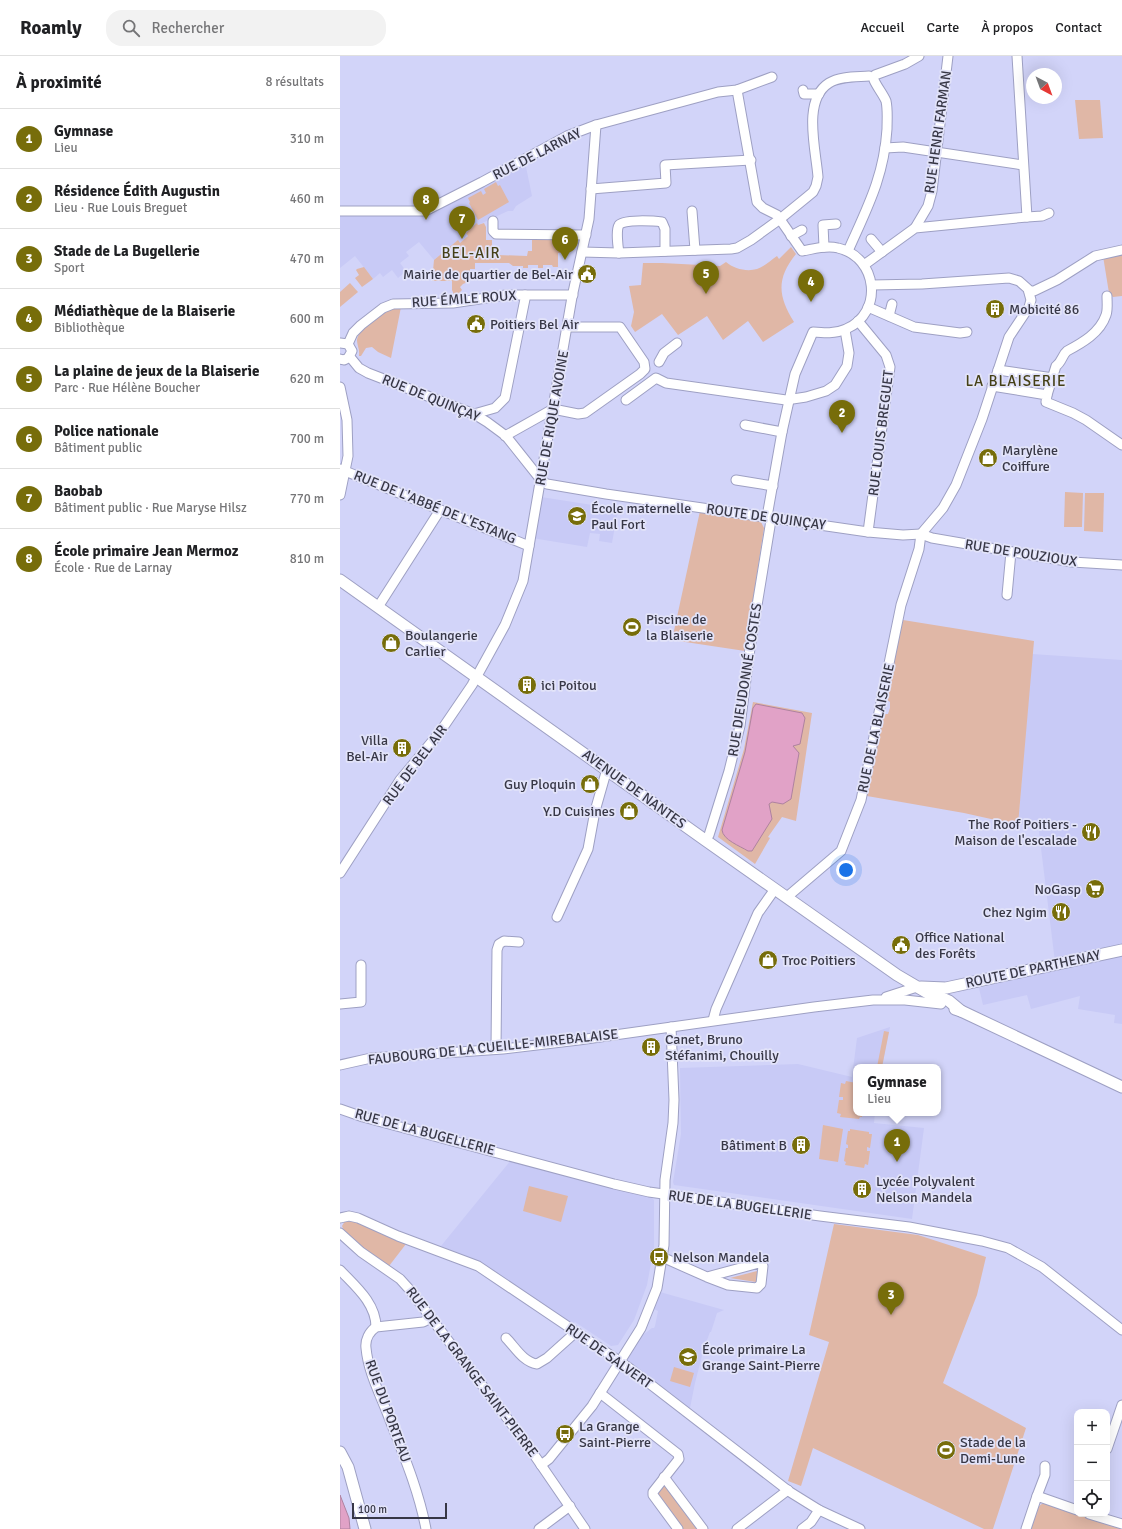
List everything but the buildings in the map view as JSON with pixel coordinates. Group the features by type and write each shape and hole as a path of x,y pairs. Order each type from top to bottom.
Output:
{"main road":[{"name":"AVENUE DE NANTES","path":"340,580 787,898 897,975 931,995"},
{"name":"ROUTE DE PARTHENAY","path":"931,995 943,989 1122,950"},
{"name":"ROUTE DE PARTHENAY","path":"917,987 943,989"},
{"path":"931,995 948,1008 962,1011"},
{"path":"931,995 949,1001 962,1011 1122,1087"},
{"path":"340,1452 348,1467 365,1529"}],"street":[{"path":"582,252 619,253 737,248 780,219 813,192 818,177 812,118 813,107 819,94 829,83 852,77 872,77 905,64 919,56"},
{"name":"RUE HENRI FARMAN","path":"915,228 928,206 932,191 948,56"},
{"path":"1017,56 1027,217"},
{"name":"RUE DE LARNAY","path":"340,211 425,211 567,136 596,125 718,92 737,90 772,77"},
{"path":"848,251 866,214 875,191 885,148 887,116 886,100 872,77"},
{"path":"737,90 757,202 763,208 777,215 802,251 824,247 837,248 848,251 857,257 870,274 872,286 871,298 866,313 858,322 845,330 827,333 813,332 795,374 782,432 768,517"},
{"path":"803,90 804,94 819,94"},
{"name":"RUE DE RIQUE AVOINE","path":"476,676 505,625 523,582 573,295 589,219 596,125"},
{"path":"885,148 903,147 1023,165"},
{"path":"591,189 666,183 665,165 750,160"},
{"path":"692,211 695,250"},
{"path":"864,265 915,228 1042,216 1049,213"},
{"path":"493,221 494,232 498,234 586,235"},
{"path":"619,253 619,224 622,222 631,221 662,222 665,229 665,251"},
{"path":"824,247 824,225 836,224"},
{"path":"791,236 802,230"},
{"path":"870,239 882,252"},
{"path":"1029,291 1057,280 1095,256 1122,250"},
{"path":"872,286 1009,278 1019,281 1029,291 1031,300 1029,307 1009,337 979,426 956,485 943,508 921,534"},
{"name":"RUE ÉMILE ROUX","path":"344,343 356,329 370,317 389,305 402,303 443,303 506,295 573,295"},
{"path":"474,414 495,408 505,398 525,295"},
{"path":"1107,296 1106,315 1102,323 1090,337 1066,352 1060,363 1056,366 1046,402 1086,420 1122,445"},
{"path":"889,316 892,304"},
{"path":"868,307 914,327 960,333 967,332"},
{"name":"RUE LOUIS BREGUET","path":"858,322 886,355 890,367 868,532"},
{"path":"505,436 553,409 576,414 583,413 645,369 644,362 620,327 568,327"},
{"path":"626,400 656,378 666,383 789,401 826,391 835,385 847,366 849,353 845,330"},
{"path":"659,362 664,353 678,342"},
{"path":"340,359 350,357 352,351 344,343"},
{"name":"RUE DE QUINÇAY","path":"350,357 359,368 368,373 474,414 487,422 505,436 541,480"},
{"path":"998,370 1053,378"},
{"path":"992,386 1047,395"},
{"path":"340,387 347,420 348,456 343,471 340,495"},
{"path":"745,425 782,432"},
{"name":"RUE DE L'ABBÉ DE L'ESTANG","path":"343,471 529,546"},
{"name":"ROUTE DE QUINÇAY","path":"541,480 547,484 606,494 868,532 903,535 921,534"},
{"path":"736,480 773,486"},
{"path":"378,607 440,510"},
{"name":"RUE DIEUDONNÉ COSTES","path":"705,840 709,835 729,771 740,726 750,648 771,520 768,517"},
{"name":"RUE DE POUZIOUX","path":"921,534 932,538 1072,562 1122,566"},
{"name":"RUE DE LA BLAISERIE","path":"787,898 841,851 861,800 901,605 919,549 921,534"},
{"path":"1007,595 1011,552"},
{"name":"RUE DE BEL AIR","path":"340,873 400,780 440,732 472,685 476,676"},
{"path":"557,917 588,849 595,811 607,770"},
{"path":"775,889 758,913 716,1009 714,1020 873,1000 905,1000 941,1004"},
{"path":"496,1049 497,950 500,944 504,941 519,942"},
{"path":"340,1004 361,1002 361,965"},
{"path":"873,1000 895,995 917,987"},
{"path":"905,1000 931,995"},
{"name":"FAUBOURG DE LA CUEILLE-MIREBALAISE","path":"340,1065 371,1058 496,1049 579,1040 714,1020"},
{"path":"542,1465 549,1459 580,1422 600,1393 641,1328 657,1288 664,1245 665,1180 673,1122 674,1100 671,1027"},
{"name":"RUE DE LA BUGELLERIE","path":"340,1109 363,1117 614,1184 664,1194 909,1227 982,1241 1008,1248 1042,1267 1122,1330"},
{"name":"RUE DE SALVERT","path":"340,1218 349,1216 358,1218 398,1236 471,1263 619,1361 788,1490 819,1510 860,1529"},
{"name":"RUE DE LA GRANGE SAINT-PIERRE","path":"340,1233 361,1252 405,1283 493,1398 542,1465 585,1529"},
{"path":"662,1257 707,1277 728,1285 757,1288 761,1283 763,1266 762,1264 758,1264 707,1277"},
{"path":"340,1270 371,1307 375,1316 376,1327 423,1322 431,1318"},
{"name":"RUE DU PORTEAU","path":"376,1327 369,1334 367,1340 366,1347 369,1368 411,1471 423,1512 426,1529"},
{"path":"506,1338 525,1359 529,1362 537,1364 547,1358 576,1332"},
{"path":"600,1393 678,1454 679,1459 653,1492 653,1495 678,1529"},
{"path":"1109,1445 1122,1405"},
{"path":"1026,1529 1045,1475 1045,1466"},
{"path":"664,1478 703,1529"},
{"path":"737,1529 788,1490"},
{"path":"1037,1496 1074,1509"},
{"path":"539,1529 570,1506"},
{"path":"802,1529 811,1522 819,1510"},
{"path":"1099,1517 1122,1524"}],"shaded area":[{"path":"1075,100 1100,100 1103,138 1079,139"},
{"path":"525,162 532,196 516,206 513,211 508,211 478,225 477,224 466,233 468,236 460,243 457,241 434,260 419,242 406,252 409,256 400,263 406,271 398,278 392,270 383,277 380,273 373,279 355,256 340,268 340,216 415,215 430,213 457,200"},
{"path":"496,182 498,186 500,185 509,202 478,220 468,198 481,191 483,195 486,193 484,189"},
{"path":"477,223 478,225 484,223 486,227 486,240 492,240 492,248 497,255 527,256 528,251 532,251 532,239 561,240 561,253 558,253 558,267 543,265 543,268 538,268 538,265 528,265 528,268 523,268 523,266 513,266 509,263 475,263 475,269 470,269 470,281 460,287 462,290 455,297 452,290 452,281 432,281 434,260 458,240 460,243 468,236 466,233"},
{"path":"791,247 796,254 782,280 782,296 794,322 763,342 748,321 723,340 707,316 678,335 662,314 635,332 631,326 634,312 629,286 641,285 643,263 720,266 726,262 737,268 753,270 762,267 777,256 779,259"},
{"path":"1122,252 1122,296 1113,297 1109,293 1103,256"},
{"path":"364,267 373,279 362,287 355,278 359,275 356,270"},
{"path":"350,283 358,292 340,307 340,292"},
{"path":"396,307 401,307 391,358 378,352 372,347 366,348 361,356 359,356 357,340 362,330 380,316"},
{"path":"1065,492 1083,493 1082,527 1064,527"},
{"path":"1085,493 1104,493 1103,532 1084,531"},
{"name":"École maternelle Paul Fort","path":"541,497 618,509 612,543 599,541 600,534 590,533 587,547 532,538"},
{"path":"700,511 760,520 764,528 745,651 672,640"},
{"path":"903,620 1034,641 1018,825 964,813 867,796 883,714 888,714 890,708 890,702 886,699"},
{"path":"1032,654 1122,660 1122,1024 1114,1023 1115,1015 1078,1009 1080,996 1031,1009 1027,995 983,1005 979,988 1056,970 1038,824 1018,825"},
{"path":"753,702 812,713 796,821 782,817 768,837 770,838 755,864 718,837 744,749"},
{"path":"756,704 802,713 805,718 800,744 793,746 799,753 791,799 783,804 772,802 769,804 772,819 752,851 748,851 725,837 722,830 745,752 753,708"},
{"path":"890,1027 883,1064 854,1064 857,1038"},
{"path":"884,1031 889,1032 883,1064 878,1064"},
{"path":"798,1064 852,1077 853,1069 853,1116 875,1116 874,1123 924,1128 912,1219 674,1185 673,1182 681,1134 680,1068"},
{"path":"846,1081 853,1082 853,1116 862,1116 859,1119 840,1117 841,1114 837,1113 839,1100 843,1100 843,1097 839,1097 841,1083 845,1084"},
{"path":"823,1125 843,1129 838,1162 819,1159"},
{"path":"850,1129 869,1132 869,1134 872,1134 870,1148 867,1147 867,1151 870,1151 868,1165 865,1164 864,1168 845,1165 846,1162 844,1161 846,1148 848,1148 848,1145 846,1144 848,1131 850,1131"},
{"path":"511,1160 651,1197 654,1200 654,1247 647,1285 634,1320 618,1345 611,1346 575,1322 571,1325 479,1262 441,1246"},
{"path":"529,1186 568,1196 561,1222 523,1211"},
{"path":"345,1221 357,1222 406,1244 389,1266 356,1243 350,1237 342,1226"},
{"path":"834,1224 918,1235 986,1257 977,1295 943,1383 1026,1428 993,1529 984,1529 813,1448 801,1486 788,1481 829,1342 809,1335"},
{"path":"757,1271 759,1272 756,1282 730,1278"},
{"name":"École primaire La Grange Saint-Pierre","path":"660,1292 724,1310 717,1313 707,1340 709,1341 708,1345 705,1344 690,1408 630,1362 627,1358 639,1338 655,1326 658,1311 654,1309"},
{"path":"674,1367 694,1373 690,1387 670,1381"},
{"path":"666,1483 701,1529 681,1529 654,1493"},
{"path":"340,1495 349,1518 350,1529 340,1529"},
{"path":"1044,1503 1074,1513 1074,1517 1088,1517 1122,1529 1030,1529 1036,1510"}],"place":[{"name":"École primaire Jean Mermoz","path":"426,220"},
{"name":"Baobab","path":"462,239"},
{"name":"Police nationale","path":"565,260"},
{"name":"Mairie de quartier de Bel-Air","path":"587,274"},
{"name":"La plaine de jeux de la Blaiserie","path":"706,294"},
{"name":"Médiathèque de la Blaiserie","path":"811,302"},
{"name":"Mobicité 86","path":"995,309"},
{"name":"Poitiers Bel Air","path":"476,324"},
{"name":"Résidence Édith Augustin","path":"842,433"},
{"name":"Marylène Coiffure","path":"988,458"},
{"name":"École maternelle Paul Fort","path":"577,516"},
{"name":"Piscine de la Blaiserie","path":"632,627"},
{"name":"Boulangerie Carlier","path":"391,643"},
{"name":"ici Poitou","path":"527,685"},
{"name":"Villa Bel-Air","path":"402,748"},
{"name":"Guy Ploquin","path":"590,784"},
{"name":"Y.D Cuisines","path":"629,811"},
{"name":"The Roof Poitiers - Maison de l'escalade","path":"1091,832"},
{"name":"NoGasp","path":"1095,889"},
{"name":"Chez Ngim","path":"1061,912"},
{"name":"Office National des Forêts","path":"901,945"},
{"name":"Troc Poitiers","path":"768,960"},
{"name":"Canet, Bruno Stéfanimi, Chouilly","path":"651,1047"},
{"name":"Bâtiment B","path":"801,1145"},
{"name":"Gymnase","path":"897,1162"},
{"name":"Lycée Polyvalent Nelson Mandela","path":"862,1189"},
{"name":"Nelson Mandela","path":"659,1257"},
{"name":"Stade de La Bugellerie","path":"891,1315"},
{"name":"École primaire La Grange Saint-Pierre","path":"688,1357"},
{"name":"La Grange Saint-Pierre","path":"565,1434"},
{"name":"Stade de la Demi-Lune","path":"946,1450"}],"district":[{"name":"BEL-AIR","path":"471,253"},
{"name":"LA BLAISERIE","path":"1016,381"}]}
